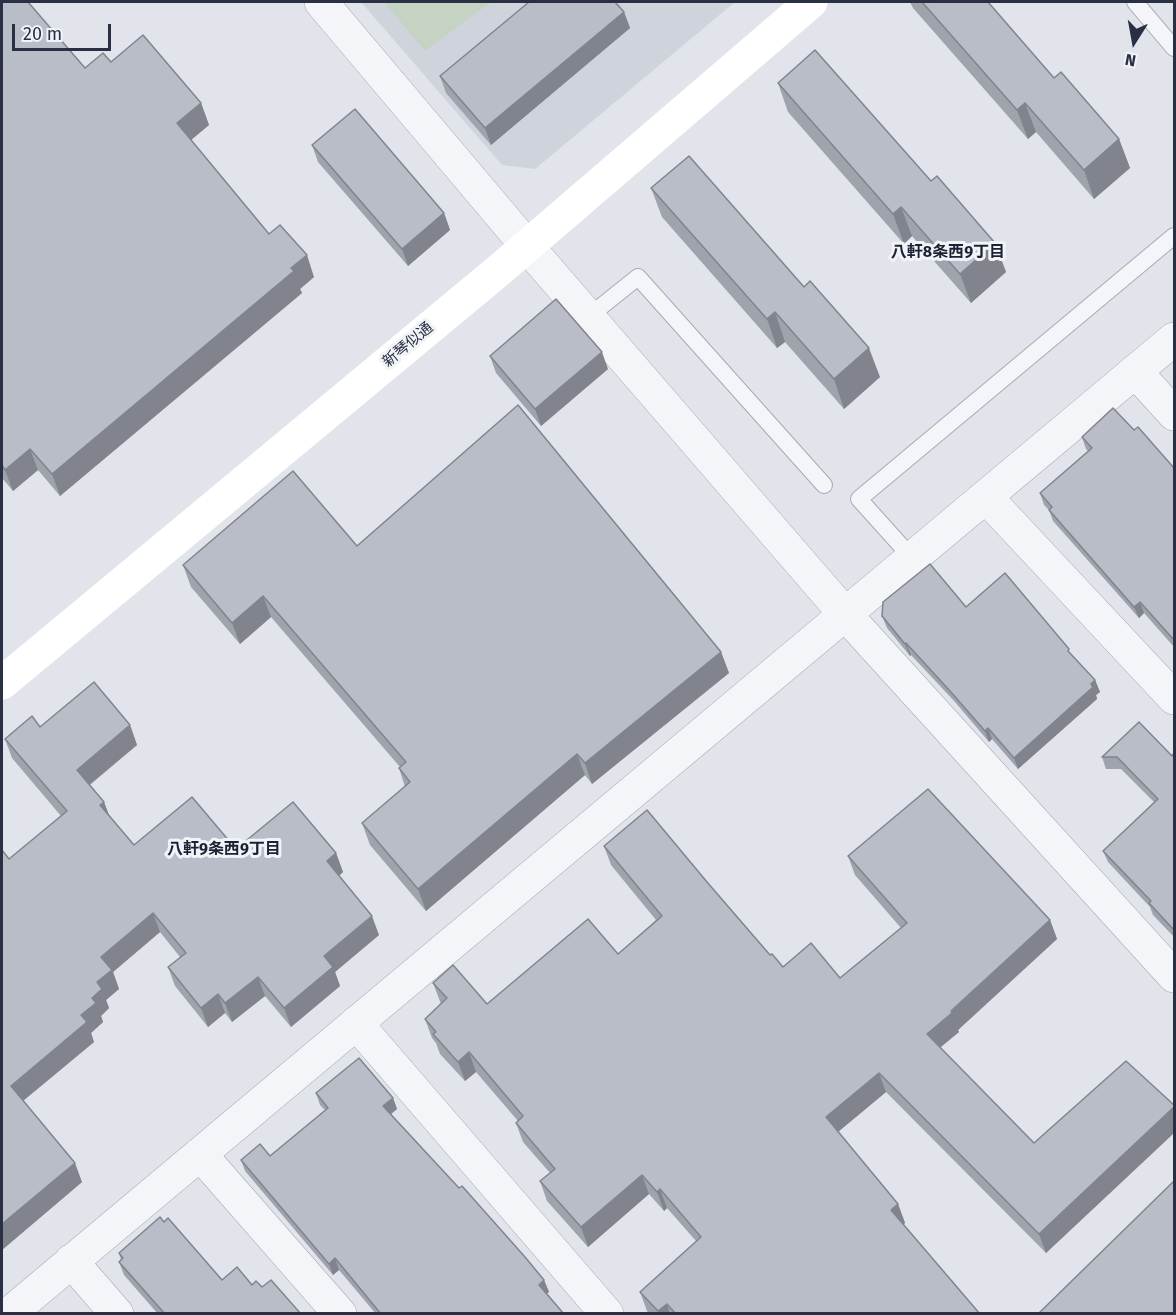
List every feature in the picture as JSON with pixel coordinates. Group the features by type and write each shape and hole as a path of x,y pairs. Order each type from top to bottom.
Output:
{"street":[{"path":"321,2 526,246 845,614 1174,976"},
{"name":"新琴似通","path":"2,684 526,246 811,2"},
{"path":"9,1314 1174,339"},
{"path":"1135,372 1174,414"},
{"path":"986,497 1174,698"},
{"path":"356,1023 607,1314"},
{"path":"200,1154 340,1314"},
{"path":"71,1261 117,1314"}],"lane":[{"path":"1135,2 1174,48"},
{"path":"912,558 859,499 1174,236"},
{"path":"588,317 638,277 824,485"}],"shaded area":[{"path":"361,2 735,2 535,169 502,165"}],"green space":[{"path":"384,2 491,2 425,51"}],"building":[{"path":"2,2 28,2 85,68 103,53 111,62 143,35 201,103 177,123 269,234 280,225 307,255 291,268 294,271 52,474 30,449 5,470 2,465"},
{"path":"529,2 615,2 624,12 485,128 440,76"},
{"path":"922,2 988,2 1054,78 1061,72 1119,139 1084,170 1025,103 1017,110"},
{"path":"815,50 931,181 937,176 995,243 960,274 901,207 893,214 778,83"},
{"path":"355,109 444,213 402,249 312,145"},
{"path":"689,156 804,287 810,281 869,348 834,379 775,312 767,319 651,188"},
{"path":"556,299 602,352 535,409 490,356"},
{"path":"518,405 721,652 585,763 577,754 418,889 362,823 410,782 399,768 406,762 263,596 232,623 183,565 293,471 357,546"},
{"path":"1113,408 1134,430 1138,427 1174,468 1174,640 1140,602 1134,607 1049,510 1052,507 1040,493 1092,448 1082,437"},
{"path":"930,564 966,607 1005,573 1069,649 1068,651 1095,680 1091,684 1093,687 1014,758 988,728 985,731 882,616 883,602"},
{"path":"94,682 130,725 77,770 104,802 100,805 134,845 192,797 236,849 293,802 336,853 327,861 372,916 324,956 333,967 284,1008 258,977 225,1003 218,994 201,1008 168,967 186,953 153,913 101,957 112,970 97,982 102,989 92,998 96,1003 81,1015 87,1022 11,1086 75,1163 2,1224 2,850 9,859 67,811 5,739 32,716 40,727"},
{"path":"1139,722 1172,756 1174,753 1174,930 1149,903 1151,901 1103,851 1158,799 1117,757 1102,757"},
{"path":"928,789 1050,920 927,1034 1034,1143 1126,1061 1174,1107 1039,1234 879,1073 826,1117 898,1204 891,1210 980,1314 676,1314 667,1304 658,1311 640,1292 701,1237 660,1189 657,1192 642,1175 581,1227 540,1181 555,1169 516,1123 523,1116 469,1052 458,1062 433,1034 436,1032 425,1019 447,998 433,983 453,965 487,1004 588,919 618,954 662,916 604,846 647,810 770,955 772,954 783,967 811,943 840,978 907,923 848,856"},
{"path":"359,1058 393,1098 383,1106 459,1188 462,1186 525,1257 544,1280 539,1285 564,1314 381,1314 335,1258 329,1264 241,1160 260,1144 270,1156 328,1108 316,1093"},
{"path":"1174,1181 1174,1314 1038,1314"},
{"path":"160,1217 164,1222 168,1218 222,1280 237,1267 252,1285 256,1281 262,1287 271,1280 301,1314 165,1314 119,1262 123,1258 119,1253"}],"district":[{"name":"八軒8条西9丁目","path":"948,253"},
{"name":"八軒9条西9丁目","path":"224,850"}]}
